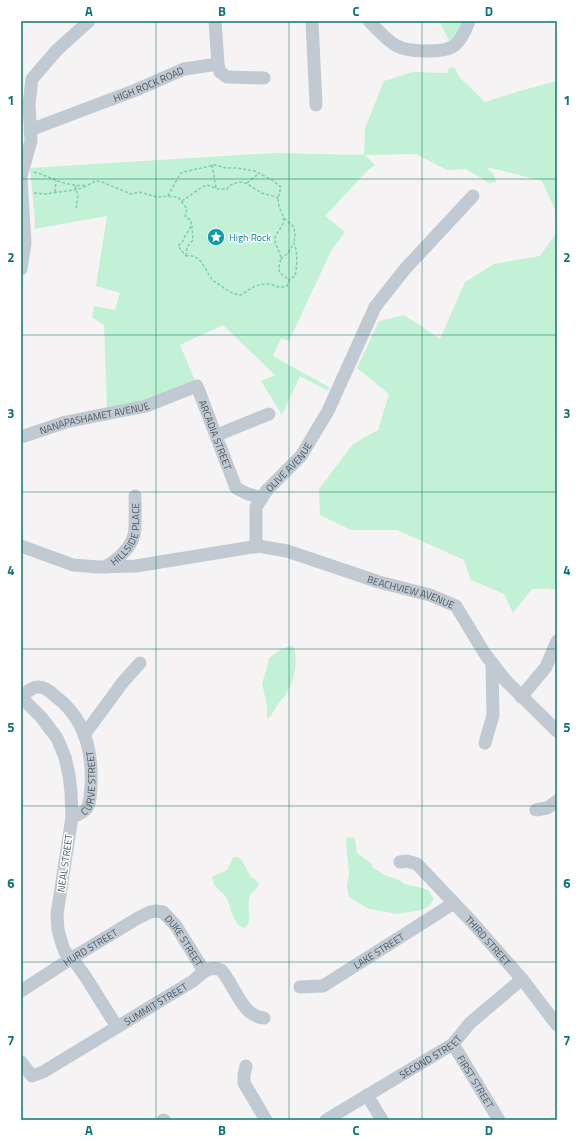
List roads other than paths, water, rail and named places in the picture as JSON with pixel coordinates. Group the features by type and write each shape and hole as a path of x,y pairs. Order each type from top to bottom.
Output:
{"street":[{"path":"21,269 25,242 22,174 31,141 29,104 32,79 57,50 89,21"},
{"path":"215,21 218,64 220,72 227,77 264,78"},
{"path":"312,21 316,105"},
{"path":"369,21 393,43 407,49 435,50 454,46 460,39 468,21"},
{"name":"HIGH ROCK ROAD","path":"30,130 136,90 184,69 218,64"},
{"name":"OLIVE AVENUE","path":"256,547 256,507 267,490 301,456 328,411 375,307 405,269 473,196"},
{"name":"ARCADIA STREET","path":"167,398 197,386 236,488 248,494 262,498"},
{"name":"NANAPASHAMET AVENUE","path":"21,437 66,422 146,406 167,398"},
{"path":"217,435 269,414"},
{"name":"HILLSIDE PLACE","path":"105,568 118,559 126,550 134,534 135,496"},
{"path":"21,546 73,565 105,568 136,566 256,547"},
{"name":"BEACHVIEW AVENUE","path":"256,547 287,551 379,582 430,595 456,606 492,663 506,681 557,731"},
{"path":"521,697 546,667 557,641"},
{"path":"84,735 123,682 140,663"},
{"path":"485,743 493,715 492,663"},
{"name":"CURVE STREET","path":"21,697 32,688 38,687 46,689 72,710 84,735 92,769 89,803 84,812 72,817"},
{"name":"NEAL STREET","path":"21,697 45,722 57,738 65,757 71,792 72,817 57,914 58,930 62,944 65,952 72,958 85,976 117,1027"},
{"path":"536,810 547,808 557,801"},
{"name":"THIRD STREET","path":"400,862 407,861 417,864 522,979 557,1025"},
{"name":"LAKE STREET","path":"300,987 322,986 454,903"},
{"name":"HURD STREET","path":"21,991 72,958 150,912 163,912"},
{"name":"DUKE STREET","path":"163,912 176,926 204,971"},
{"path":"204,971 217,968 221,970 250,1013 264,1018"},
{"name":"SUMMIT STREET","path":"21,1062 32,1076 43,1072 193,981 204,971"},
{"name":"SECOND STREET","path":"326,1120 453,1044 470,1023 522,979"},
{"name":"FIRST STREET","path":"453,1044 499,1120"},
{"path":"246,1066 244,1083 266,1120"},
{"path":"368,1095 382,1120"}],"place":[{"name":"High Rock","path":"216,237"}]}
